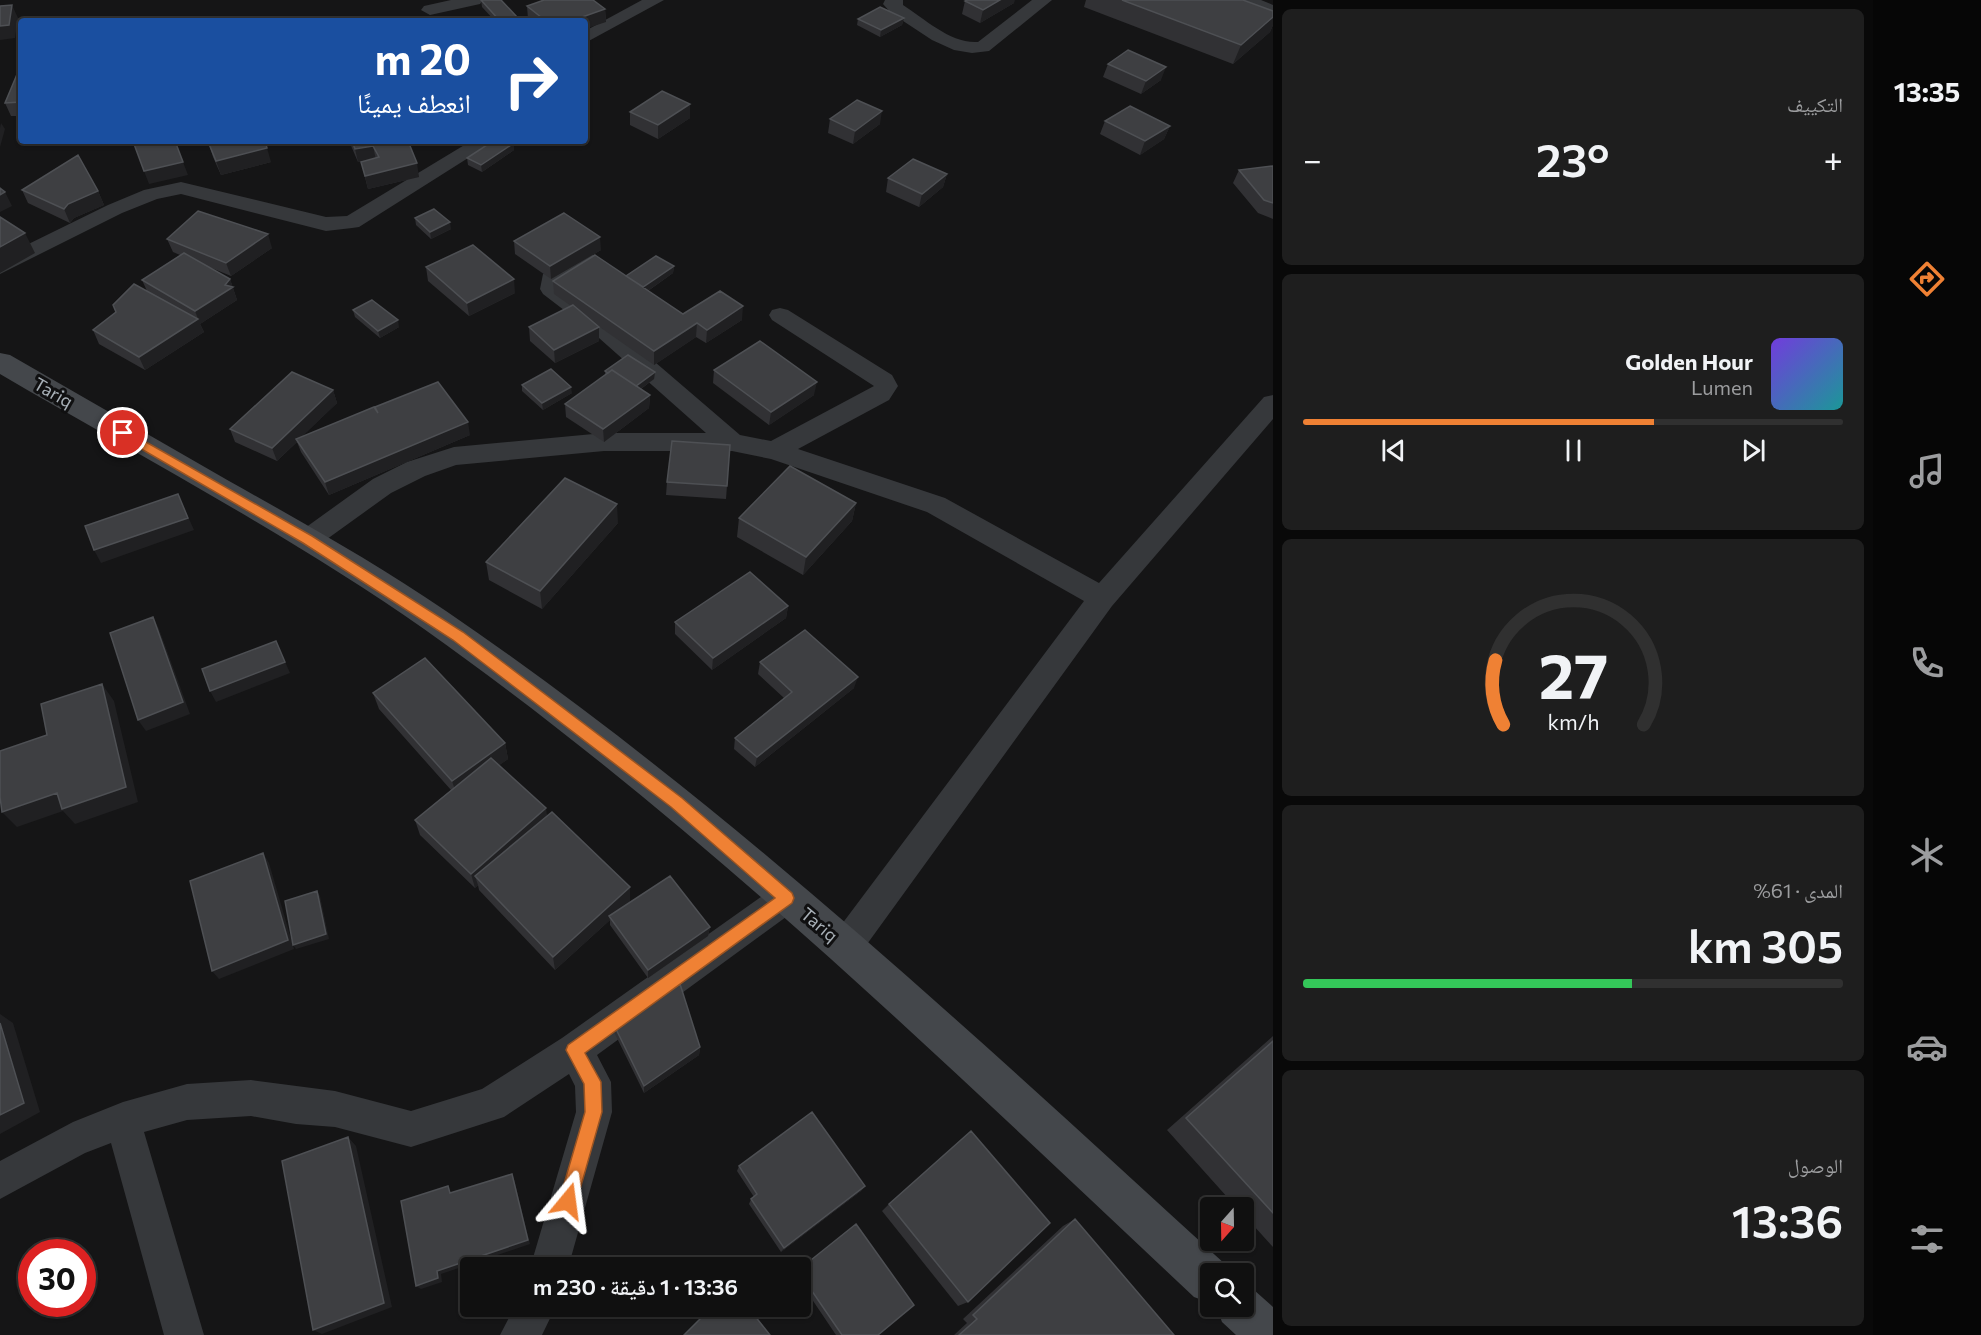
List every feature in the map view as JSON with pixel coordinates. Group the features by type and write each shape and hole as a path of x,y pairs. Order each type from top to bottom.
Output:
{"main road":[{"name":"Tariq","path":"0,362 307,540 458,636 553,707 676,802 845,947 1200,1272"},
{"path":"1250,1317 1270,1335"}],"street":[{"path":"430,10 474,0"},
{"path":"588,36 656,0"},
{"path":"894,0 892,4 897,9 957,46 975,49 983,47 1043,0"},
{"path":"1247,0 1273,12"},
{"path":"0,267 115,209 151,194 181,188 326,224 352,222 480,144"},
{"path":"601,250 551,279 551,289 598,325 732,442"},
{"path":"774,451 881,394 886,386 884,381 780,315"},
{"path":"845,947 1102,598 1273,403"},
{"path":"307,540 382,486 416,469 454,456 604,442 732,442 774,451 936,505 1102,598"},
{"path":"0,1181 73,1140 123,1120 187,1102 251,1098 296,1106 335,1109 411,1129 491,1104 574,1050 786,898"},
{"path":"552,1257 594,1112 592,1082 574,1050"},
{"path":"123,1120 184,1335"},
{"path":"520,1335 531,1317"}],"building":[{"path":"481,0 501,0 518,18 497,18"},
{"path":"544,0 593,0 605,9 580,18 542,18 527,6"},
{"path":"1000,0 983,10 965,1"},
{"path":"1122,0 1243,0 1273,11 1273,17 1241,45"},
{"path":"12,5 9,25 0,26 0,6"},
{"path":"880,7 904,18 881,30 858,19"},
{"path":"1128,50 1166,67 1146,81 1108,64"},
{"path":"18,72 18,102 5,103"},
{"path":"662,91 690,104 658,125 630,112"},
{"path":"857,100 882,111 855,131 830,119"},
{"path":"1130,106 1170,126 1145,141 1105,121"},
{"path":"134,144 176,144 183,162 144,171"},
{"path":"209,144 266,144 267,148 216,161"},
{"path":"353,144 409,144 417,163 365,176 361,162 379,157 373,146 355,149"},
{"path":"488,144 512,144 481,165 467,158"},
{"path":"78,155 98,191 68,204 64,209 22,190"},
{"path":"913,159 947,174 922,194 888,178"},
{"path":"1273,166 1273,203 1264,200 1239,170"},
{"path":"434,209 450,222 430,232 415,218"},
{"path":"198,211 268,234 226,263 167,239"},
{"path":"564,213 600,237 550,266 514,241"},
{"path":"0,217 25,233 0,247"},
{"path":"473,245 514,279 467,303 426,267"},
{"path":"184,253 230,279 225,285 233,287 195,311 142,280"},
{"path":"595,255 683,314 720,291 743,306 707,330 697,323 654,351 553,281"},
{"path":"656,256 674,266 643,287 626,276"},
{"path":"134,284 198,319 139,357 93,330 116,312 113,305"},
{"path":"372,300 398,320 378,331 353,310"},
{"path":"573,305 599,327 554,350 529,327"},
{"path":"760,341 817,382 771,412 714,370"},
{"path":"628,355 655,372 636,386 612,370 608,373 605,371"},
{"path":"551,369 571,387 542,403 522,385"},
{"path":"612,370 650,395 603,429 565,404"},
{"path":"292,372 333,390 272,448 230,429"},
{"path":"438,382 468,422 325,482 296,439 374,407 378,413 375,407"},
{"path":"672,441 730,445 727,486 667,482"},
{"path":"790,466 856,503 806,557 739,518"},
{"path":"565,478 617,504 540,591 486,562"},
{"path":"178,494 188,518 94,550 85,526"},
{"path":"750,572 788,606 713,658 675,622"},
{"path":"153,617 183,702 138,720 110,633"},
{"path":"805,630 858,677 757,757 735,738 792,692 760,662"},
{"path":"276,641 285,662 210,691 202,669"},
{"path":"425,658 505,743 452,781 373,693"},
{"path":"102,684 126,787 62,809 57,793 2,812 0,751 47,735 41,704"},
{"path":"491,758 546,808 471,874 415,820"},
{"path":"552,812 630,887 553,957 475,876"},
{"path":"263,853 288,940 212,971 190,881"},
{"path":"670,876 710,927 648,970 609,916"},
{"path":"317,891 326,934 293,945 285,901"},
{"path":"680,984 700,1047 644,1086 614,1025"},
{"path":"0,1023 24,1103 0,1115"},
{"path":"1273,1041 1273,1213 1186,1118"},
{"path":"812,1112 865,1186 784,1248 751,1199 757,1194 739,1166"},
{"path":"971,1131 1050,1223 968,1302 889,1204"},
{"path":"348,1137 384,1303 313,1330 282,1161"},
{"path":"512,1174 528,1240 478,1257 460,1257 460,1263 437,1271 438,1278 416,1286 401,1201 448,1186 450,1193"},
{"path":"1075,1219 1174,1335 959,1335 977,1319 973,1315"},
{"path":"856,1224 914,1305 878,1335 842,1335 811,1290 811,1260"},
{"path":"702,1317 756,1317 770,1335 684,1335"}],"route":[{"path":"123,433 307,540 458,636 676,802 786,898 574,1050 592,1082 594,1112 568,1201"}]}
